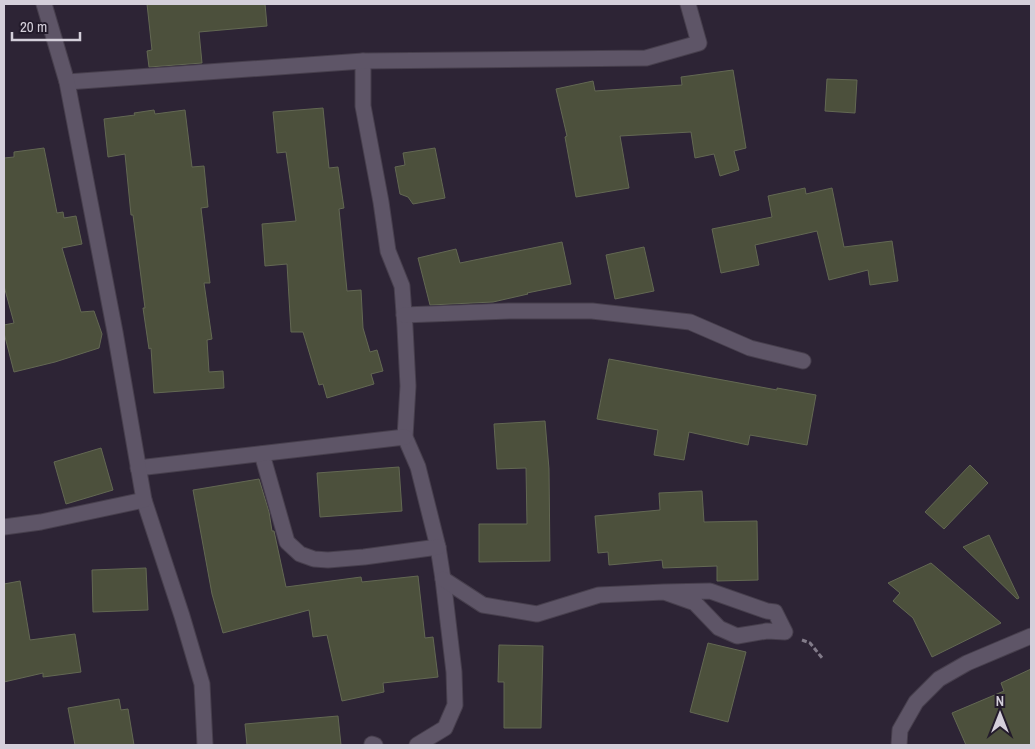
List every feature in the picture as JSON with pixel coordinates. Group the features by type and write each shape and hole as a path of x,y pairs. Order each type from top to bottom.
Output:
{"street":[{"path":"44,4 67,82 115,332 144,500 202,684 205,745"},
{"path":"67,82 363,61 646,58 699,43 688,4"},
{"path":"363,61 363,106 388,250 402,286 408,386 405,437 418,467 438,547 454,672 455,705 445,728 417,745"},
{"path":"404,316 509,311 592,311 690,322 750,348 802,361"},
{"path":"138,468 405,437"},
{"path":"262,454 287,542 300,554 314,560 328,560 438,547"},
{"path":"4,528 144,500"},
{"path":"443,579 483,605 538,614 599,595 664,592 710,591 767,611 775,612 785,632 767,631 737,636 719,628 695,603 664,592"},
{"path":"899,745 900,730 916,702 939,679 967,663 1031,636"}],"path":[{"path":"785,632 810,643 823,659"}],"building":[{"path":"147,4 265,4 267,26 199,32 202,63 149,67 147,51 152,50"},
{"path":"733,70 746,148 734,151 739,170 720,176 714,154 695,158 691,132 620,136 629,188 576,197 565,137 567,136 556,89 593,81 595,91 682,85 681,77"},
{"path":"827,79 857,80 855,113 825,111"},
{"path":"323,108 329,168 338,167 344,208 339,209 347,291 361,290 363,328 370,352 377,350 383,371 371,374 374,384 327,398 323,384 319,385 303,332 291,332 287,264 265,266 262,224 296,221 286,152 277,153 273,112"},
{"path":"154,110 155,114 185,110 192,167 204,166 208,207 201,208 210,283 204,283 212,339 207,340 209,372 223,371 224,388 154,393 151,348 149,349 143,308 145,308 133,215 131,215 125,154 108,157 104,119 135,115 134,113"},
{"path":"44,148 57,213 63,212 64,218 76,216 82,244 62,248 81,312 94,311 102,334 99,348 55,362 14,372 4,333 4,325 14,323 4,286 4,158 14,157 14,152"},
{"path":"435,148 445,198 413,204 408,197 400,194 395,167 405,165 403,153"},
{"path":"805,188 806,194 832,188 844,247 892,241 898,281 870,285 868,270 829,280 817,231 755,245 759,265 721,273 712,229 772,217 768,196"},
{"path":"562,242 571,284 493,302 430,305 418,258 456,249 460,263"},
{"path":"644,247 654,291 615,299 606,255"},
{"path":"609,359 777,390 777,388 816,395 807,445 750,435 748,445 689,432 684,460 654,455 658,430 597,419"},
{"path":"545,421 549,469 550,561 479,562 479,524 527,524 526,468 497,469 494,424"},
{"path":"101,448 113,490 66,504 54,462"},
{"path":"970,465 988,483 944,529 925,512"},
{"path":"399,467 402,511 320,517 317,473"},
{"path":"259,479 269,512 272,531 274,531 286,587 361,577 362,582 418,576 425,638 433,637 438,677 383,683 384,692 342,701 327,635 313,637 309,610 223,633 212,594 193,490"},
{"path":"702,491 704,522 757,521 758,580 717,581 717,566 663,568 662,560 609,565 608,552 598,553 595,516 660,510 659,493"},
{"path":"989,535 1019,598 1017,599 963,547"},
{"path":"931,563 1001,623 932,657 913,618 893,601 900,593 888,583"},
{"path":"146,568 148,610 93,612 92,570"},
{"path":"20,581 30,640 75,634 81,672 43,677 43,673 4,682 4,584"},
{"path":"708,643 746,652 728,722 690,712"},
{"path":"499,645 543,646 541,728 504,728 504,682 498,682"},
{"path":"1031,669 1031,745 966,745 952,713 1004,691 1001,683"},
{"path":"119,699 121,710 128,709 134,745 75,745 68,708"},
{"path":"338,716 341,745 247,745 245,724"}]}
